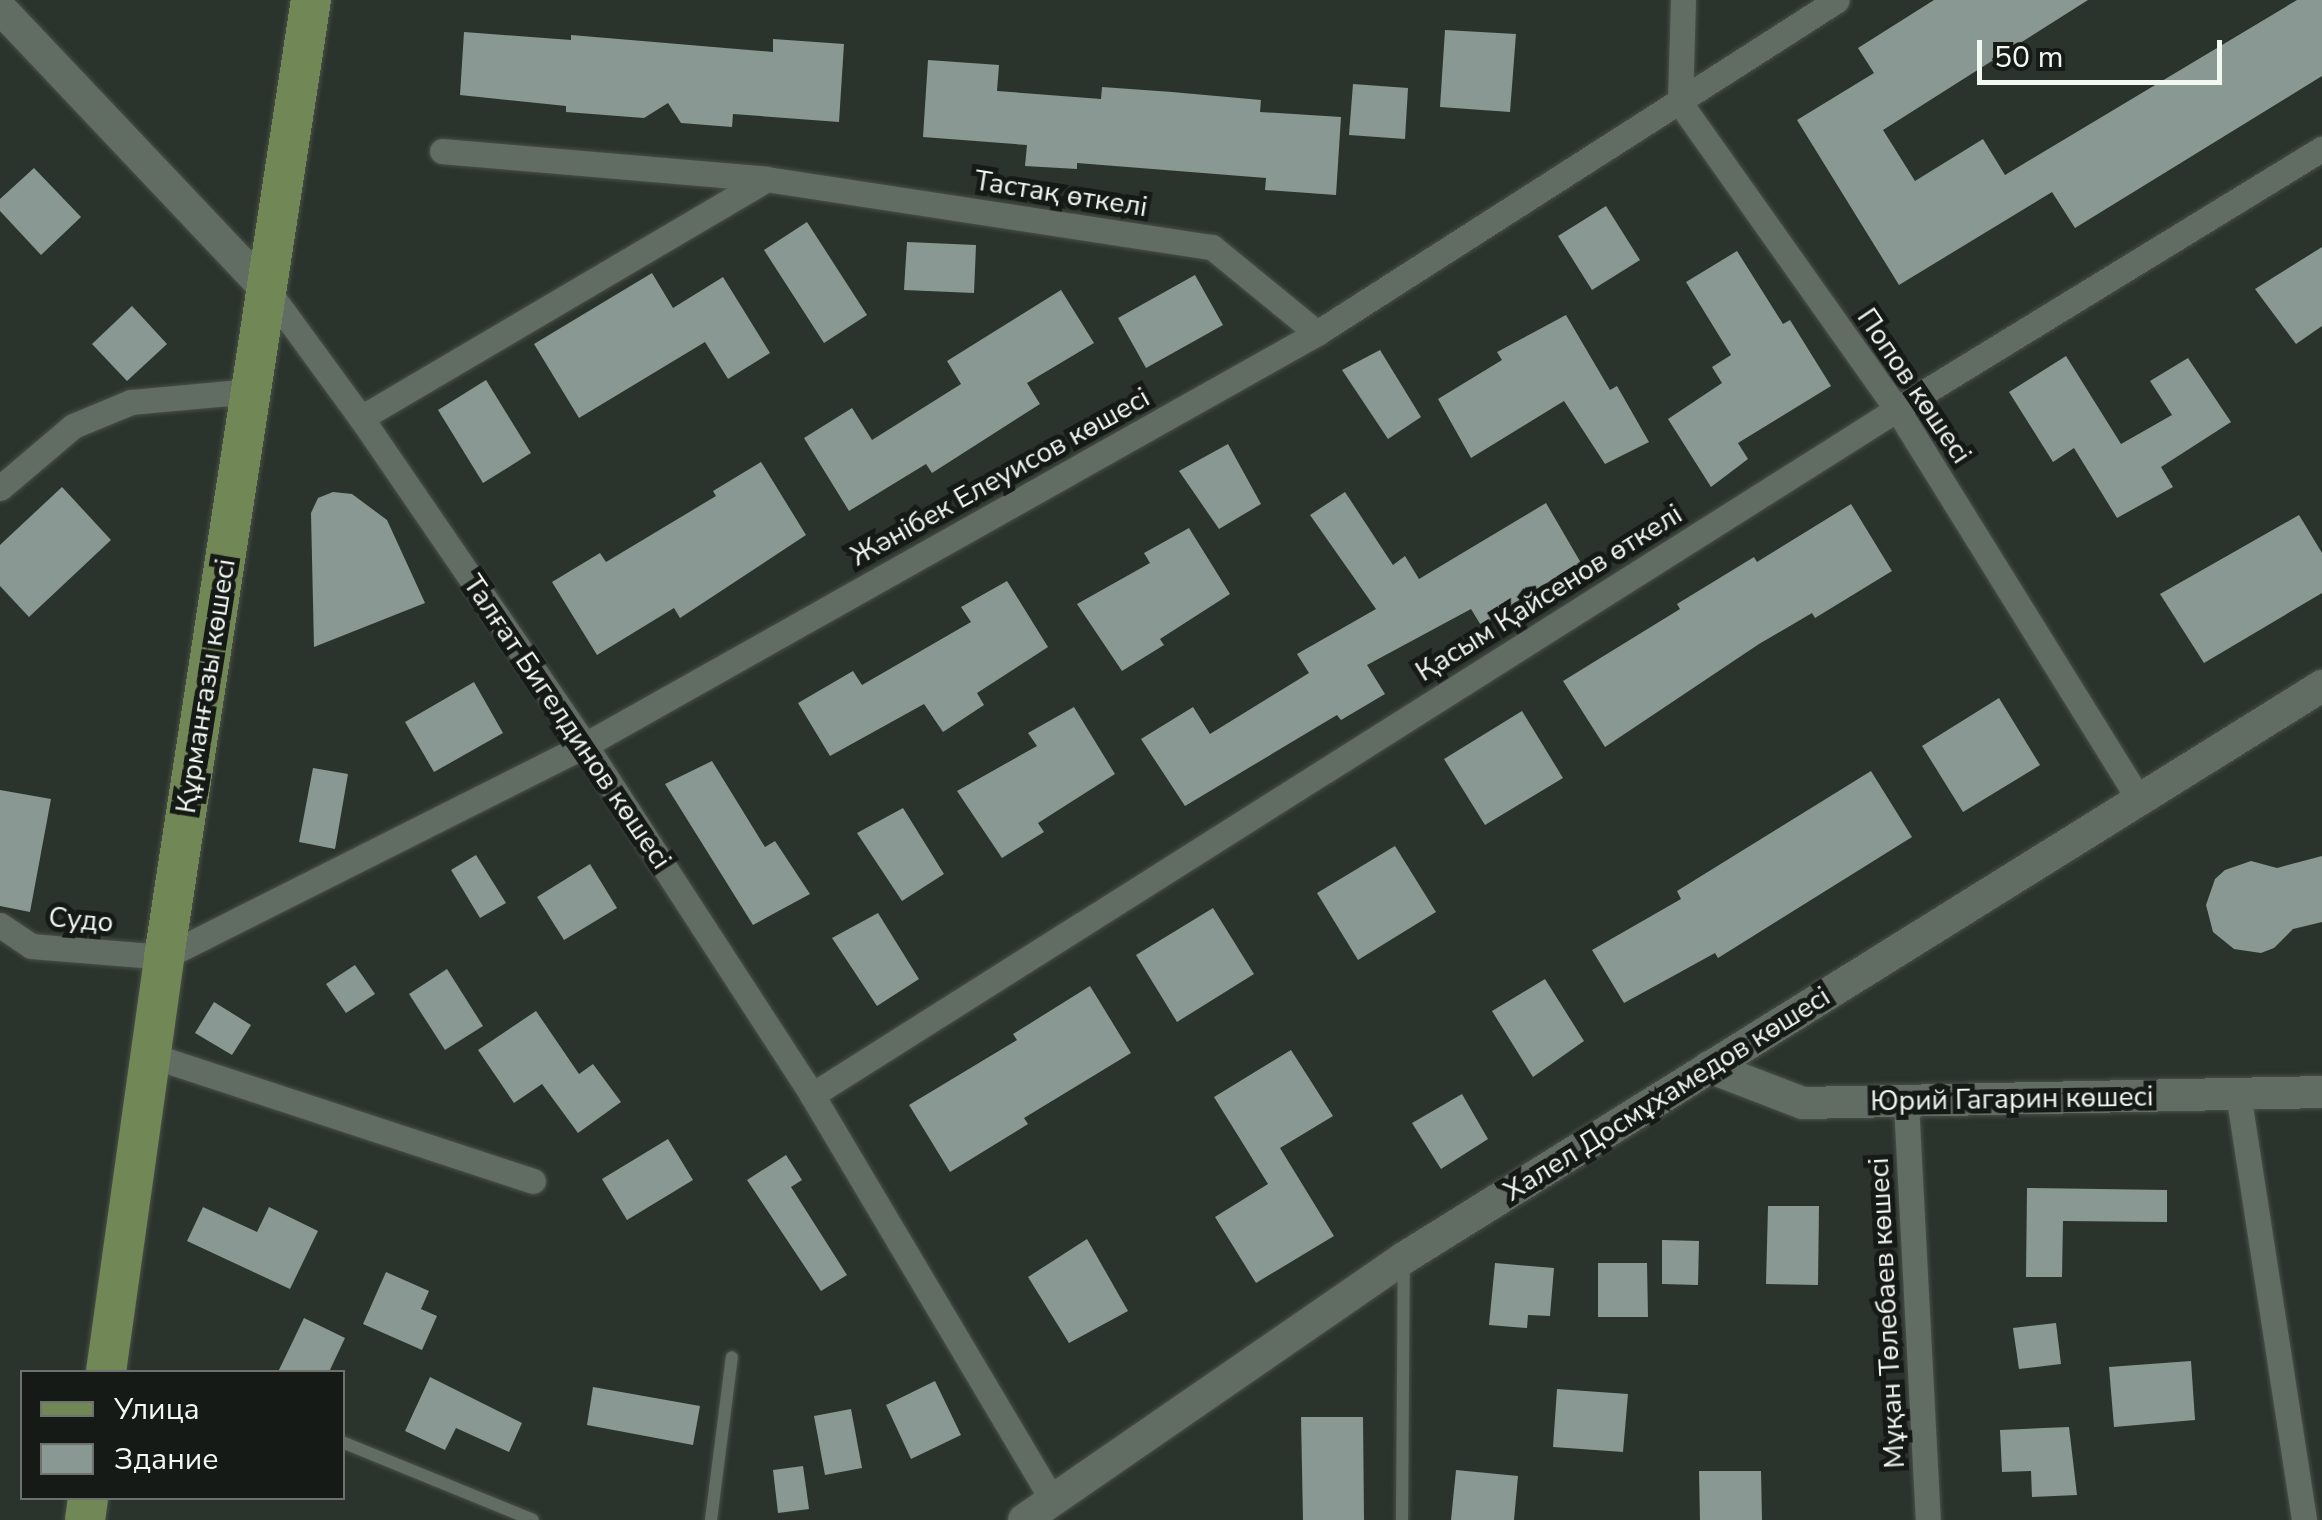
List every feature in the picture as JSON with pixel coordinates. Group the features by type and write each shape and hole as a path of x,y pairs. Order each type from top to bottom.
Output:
{"main road":[{"name":"Құрманғазы көшесі","path":"106,1370 164,957 310,0"}],"street":[{"path":"1680,103 1683,0"},
{"name":"Жәнібек Елеуисов көшесі","path":"164,957 586,745 1317,332 1838,0"},
{"name":"Талғат Бигелдинов көшесі","path":"0,8 268,291 361,418 586,745 812,1095 1050,1498"},
{"name":"Попов көшесі","path":"1680,103 1897,409 2138,798"},
{"name":"Қасым Қайсенов өткелі","path":"812,1095 1897,409 2322,149"},
{"name":"Тастақ өткелі","path":"442,151 766,179 1212,247 1317,332"},
{"path":"361,418 766,179"},
{"path":"0,488 73,426 132,402 253,390"},
{"name":"Халел Досмұхамедов көшесі","path":"1024,1520 1050,1498 1404,1258 2322,686"},
{"name":"Судо","path":"0,925 31,946 164,957"},
{"path":"152,1056 532,1181"},
{"name":"Юрий Гагарин көшесі","path":"1709,1067 1803,1103 2322,1092"},
{"path":"2238,1093 2304,1520"},
{"name":"Мұқан Төлебаев көшесі","path":"1906,1103 1928,1520"}],"lane":[{"path":"1402,1520 1404,1258"},
{"path":"712,1520 732,1357"},
{"path":"345,1443 534,1520"}],"building":[{"path":"1934,0 2088,0 1883,130 1915,181 1983,139 2005,175 2297,0 2322,0 2322,76 2075,228 2052,192 1899,285 1797,120 1874,73 1858,48"},
{"path":"1445,30 1516,34 1510,112 1440,107"},
{"path":"464,32 571,40 571,35 773,52 773,39 844,44 839,122 733,114 732,127 681,123 668,103 644,118 566,112 566,106 460,95"},
{"path":"928,60 999,65 997,91 1101,99 1102,87 1172,92 1261,100 1260,112 1341,117 1336,195 1265,190 1266,178 1077,163 1077,169 1025,166 1027,145 923,137"},
{"path":"1353,84 1408,88 1405,139 1349,135"},
{"path":"34,168 81,217 41,255 0,211 0,199"},
{"path":"1606,206 1640,260 1592,290 1558,236"},
{"path":"807,222 867,315 824,343 764,250"},
{"path":"907,242 976,245 974,293 904,290"},
{"path":"2322,247 2322,326 2296,344 2255,289"},
{"path":"1737,251 1783,324 1790,320 1831,386 1738,443 1748,459 1711,487 1668,419 1722,383 1712,367 1731,355 1686,282"},
{"path":"652,273 673,308 723,277 770,353 728,379 705,342 579,418 534,344"},
{"path":"1195,275 1223,325 1146,368 1118,318"},
{"path":"1061,290 1094,343 1027,383 1040,404 932,473 926,464 849,511 804,438 852,408 872,440 961,384 947,361"},
{"path":"132,306 167,344 127,381 92,344"},
{"path":"1566,315 1610,390 1617,386 1649,442 1605,464 1564,401 1471,458 1438,399 1502,360 1497,352"},
{"path":"1380,350 1421,417 1388,439 1342,370"},
{"path":"2066,356 2121,444 2172,415 2150,381 2188,358 2231,422 2161,467 2173,487 2117,518 2074,448 2053,462 2009,392"},
{"path":"486,380 531,453 483,483 438,410"},
{"path":"1228,444 1261,504 1219,529 1179,471"},
{"path":"761,462 806,535 680,618 674,608 597,655 552,582 600,553 606,562 716,496 713,491"},
{"path":"62,487 111,540 29,617 0,586 0,545"},
{"path":"333,492 352,494 387,520 425,603 314,647 311,513 318,498"},
{"path":"1345,492 1393,565 1405,556 1419,579 1546,503 1581,563 1526,595 1530,601 1482,627 1471,609 1367,665 1385,694 1341,720 1337,715 1185,806 1141,739 1193,707 1210,734 1309,673 1297,654 1376,609 1310,515"},
{"path":"1851,504 1892,571 1815,618 1812,613 1759,644 1605,747 1563,681 1680,609 1677,604 1754,557 1757,562"},
{"path":"2299,515 2322,553 2322,593 2204,663 2160,594"},
{"path":"1189,528 1230,594 1160,639 1164,645 1122,671 1077,604 1150,563 1144,553"},
{"path":"1007,581 1048,647 977,693 984,705 943,732 924,704 830,756 798,703 853,671 862,685 971,622 961,607"},
{"path":"474,682 503,733 434,772 405,722"},
{"path":"1999,698 2040,765 1963,812 1922,746"},
{"path":"1074,707 1115,774 1038,823 1044,832 1002,858 957,791 1037,746 1028,733"},
{"path":"1522,711 1563,778 1485,825 1444,759"},
{"path":"712,761 765,847 775,841 810,894 753,925 665,784"},
{"path":"313,768 348,774 335,849 299,842"},
{"path":"1871,771 1912,837 1718,958 1715,953 1624,1003 1592,950 1681,899 1677,891"},
{"path":"0,790 51,799 30,912 0,906"},
{"path":"903,808 944,874 902,901 857,833"},
{"path":"1395,846 1436,912 1358,960 1317,893"},
{"path":"476,855 506,903 480,918 451,870"},
{"path":"2322,856 2322,922 2293,929 2274,948 2261,953 2234,949 2213,932 2206,905 2215,879 2225,870 2251,861 2277,868"},
{"path":"590,864 617,908 564,940 537,897"},
{"path":"1213,908 1254,974 1177,1022 1136,955"},
{"path":"878,913 919,979 877,1006 832,938"},
{"path":"355,965 375,994 346,1013 326,984"},
{"path":"447,969 483,1026 445,1050 409,994"},
{"path":"1545,979 1584,1041 1533,1077 1492,1011"},
{"path":"1090,986 1131,1053 1024,1118 1028,1124 950,1172 909,1105 1017,1040 1013,1034"},
{"path":"214,1002 251,1025 232,1055 195,1033"},
{"path":"536,1011 579,1074 593,1064 621,1102 578,1133 542,1084 514,1103 478,1050"},
{"path":"1291,1050 1333,1116 1280,1148 1334,1236 1256,1283 1215,1217 1268,1184 1214,1097"},
{"path":"1462,1094 1488,1139 1441,1169 1412,1123"},
{"path":"668,1139 693,1180 627,1220 602,1179"},
{"path":"786,1155 802,1180 791,1187 847,1275 821,1291 747,1180"},
{"path":"2027,1188 2167,1190 2167,1222 2063,1221 2062,1277 2026,1277"},
{"path":"1768,1206 1819,1206 1818,1285 1766,1284"},
{"path":"203,1207 257,1232 269,1207 318,1231 290,1289 187,1241"},
{"path":"1087,1239 1128,1311 1069,1343 1028,1277"},
{"path":"1662,1240 1699,1241 1698,1285 1662,1284"},
{"path":"1495,1263 1554,1268 1550,1316 1528,1315 1527,1328 1489,1325"},
{"path":"1598,1263 1647,1263 1648,1317 1598,1317"},
{"path":"386,1272 429,1291 421,1309 437,1316 422,1350 363,1324"},
{"path":"304,1318 345,1338 330,1370 279,1370"},
{"path":"2056,1323 2061,1364 2019,1369 2013,1328"},
{"path":"2191,1361 2195,1420 2114,1427 2109,1367"},
{"path":"430,1377 522,1423 509,1452 456,1428 445,1450 405,1431"},
{"path":"935,1381 961,1435 911,1459 886,1405"},
{"path":"593,1387 700,1406 693,1445 587,1425"},
{"path":"1557,1389 1628,1394 1623,1452 1553,1447"},
{"path":"851,1409 862,1468 825,1475 814,1416"},
{"path":"1301,1417 1363,1417 1364,1520 1303,1520"},
{"path":"2069,1427 2077,1495 2032,1497 2031,1471 2002,1472 2000,1430"},
{"path":"803,1466 809,1509 778,1513 773,1470"},
{"path":"1456,1470 1518,1476 1514,1520 1451,1520"},
{"path":"1699,1471 1761,1471 1762,1520 1700,1520"}]}
